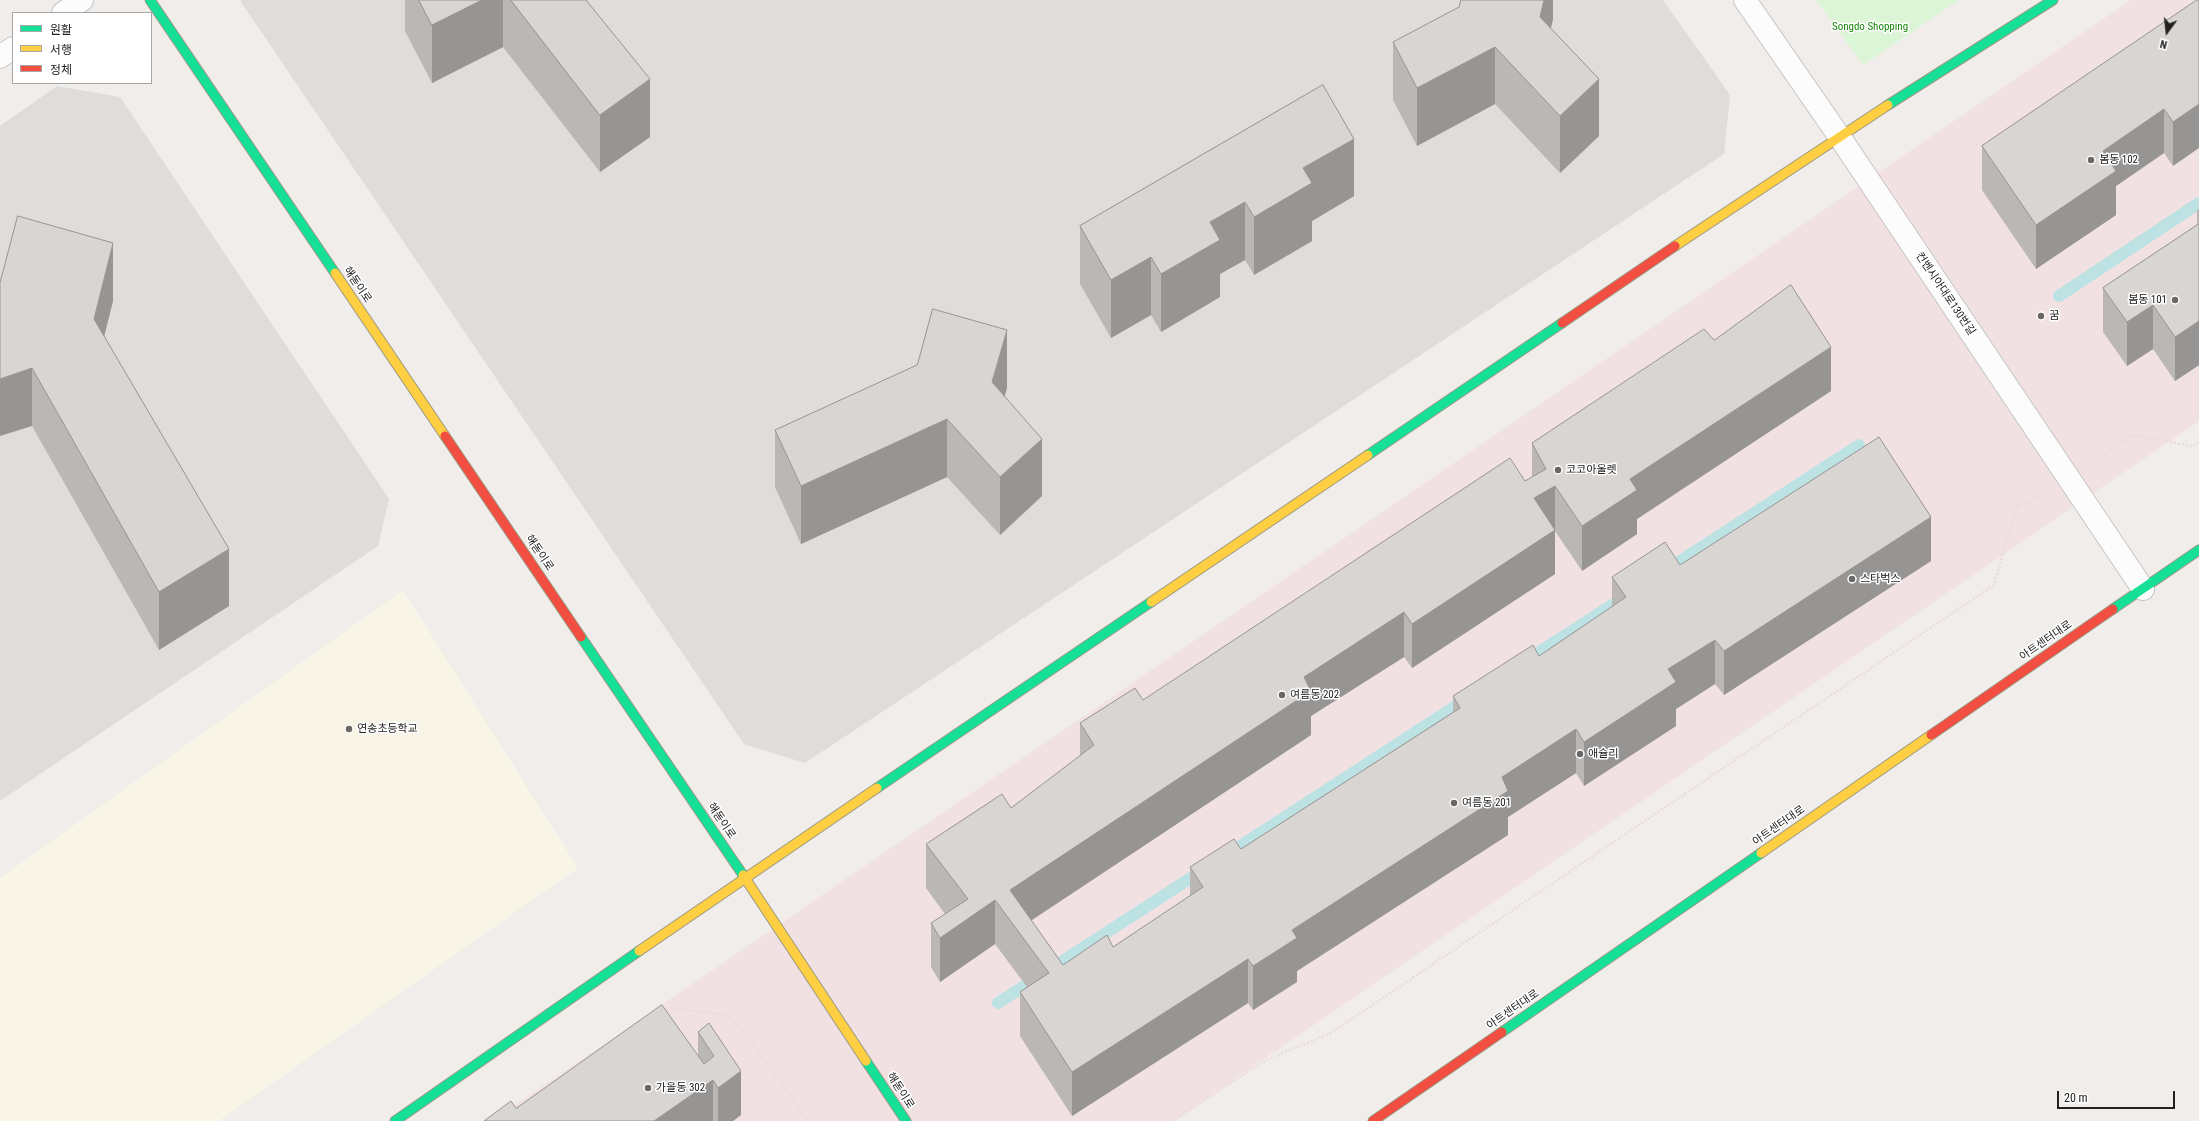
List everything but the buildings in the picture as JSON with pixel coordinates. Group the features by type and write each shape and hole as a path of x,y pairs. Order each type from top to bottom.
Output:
{"street":[{"path":"64,12 82,0"},
{"name":"해돋이로","path":"150,0 745,878 906,1121"},
{"name":"컨벤시아대로130번길","path":"1745,0 1839,136 2143,589"},
{"path":"394,1121 745,878 1839,136 2053,0"},
{"path":"0,56 12,49"},
{"name":"아트센터대로","path":"1374,1121 2199,550"}],"path":[{"path":"2110,449 2133,436 2191,446 2199,442"},
{"path":"1173,1121 1266,1060 1331,1033 1994,585 2017,506 2048,492"},
{"path":"662,1013 669,1008 728,1016 749,1038 808,1121"}],"shaded area":[{"path":"241,0 1663,0 1730,95 1724,154 805,763 744,744"},
{"path":"2131,0 2199,0 2199,421 1173,1121 492,1121"},
{"path":"57,86 120,97 389,499 378,546 0,801 0,126"},
{"name":"연송초등학교","path":"403,590 578,868 219,1121 0,1121 0,878"}],"green space":[{"name":"Songdo Shopping","path":"1816,0 1959,0 1863,65"}],"waterway":[{"path":"2059,296 2199,203"},
{"path":"1665,571 1859,445"},
{"path":"1524,662 1626,596"},
{"path":"1225,856 1465,700"},
{"path":"998,1003 1203,870"}],"traffic: fast":[{"path":"150,0 335,273"},
{"path":"1888,105 2053,0"},
{"path":"1368,455 1562,323"},
{"path":"2113,609 2199,550"},
{"path":"877,788 1151,602"},
{"path":"581,637 743,875"},
{"path":"1502,1032 1761,853"},
{"path":"395,1121 639,951"},
{"path":"866,1061 906,1121"}],"traffic: slow":[{"path":"1675,246 1888,105"},
{"path":"335,273 445,436"},
{"path":"1151,602 1368,455"},
{"path":"1761,853 1931,735"},
{"path":"639,951 877,788"},
{"path":"743,875 866,1061"}],"traffic: jam":[{"path":"1562,323 1675,246"},
{"path":"445,436 581,637"},
{"path":"1931,735 2113,609"},
{"path":"1373,1121 1502,1032"}],"place":[{"name":"봄동 102","path":"2091,160"},
{"name":"봄동 101","path":"2175,300"},
{"name":"꿈","path":"2041,316"},
{"name":"코코아울렛","path":"1558,470"},
{"name":"스타벅스","path":"1852,579"},
{"name":"여름동 202","path":"1282,695"},
{"name":"연송초등학교","path":"349,729"},
{"name":"애슐리","path":"1580,754"},
{"name":"여름동 201","path":"1454,803"},
{"name":"가을동 302","path":"648,1088"}]}
